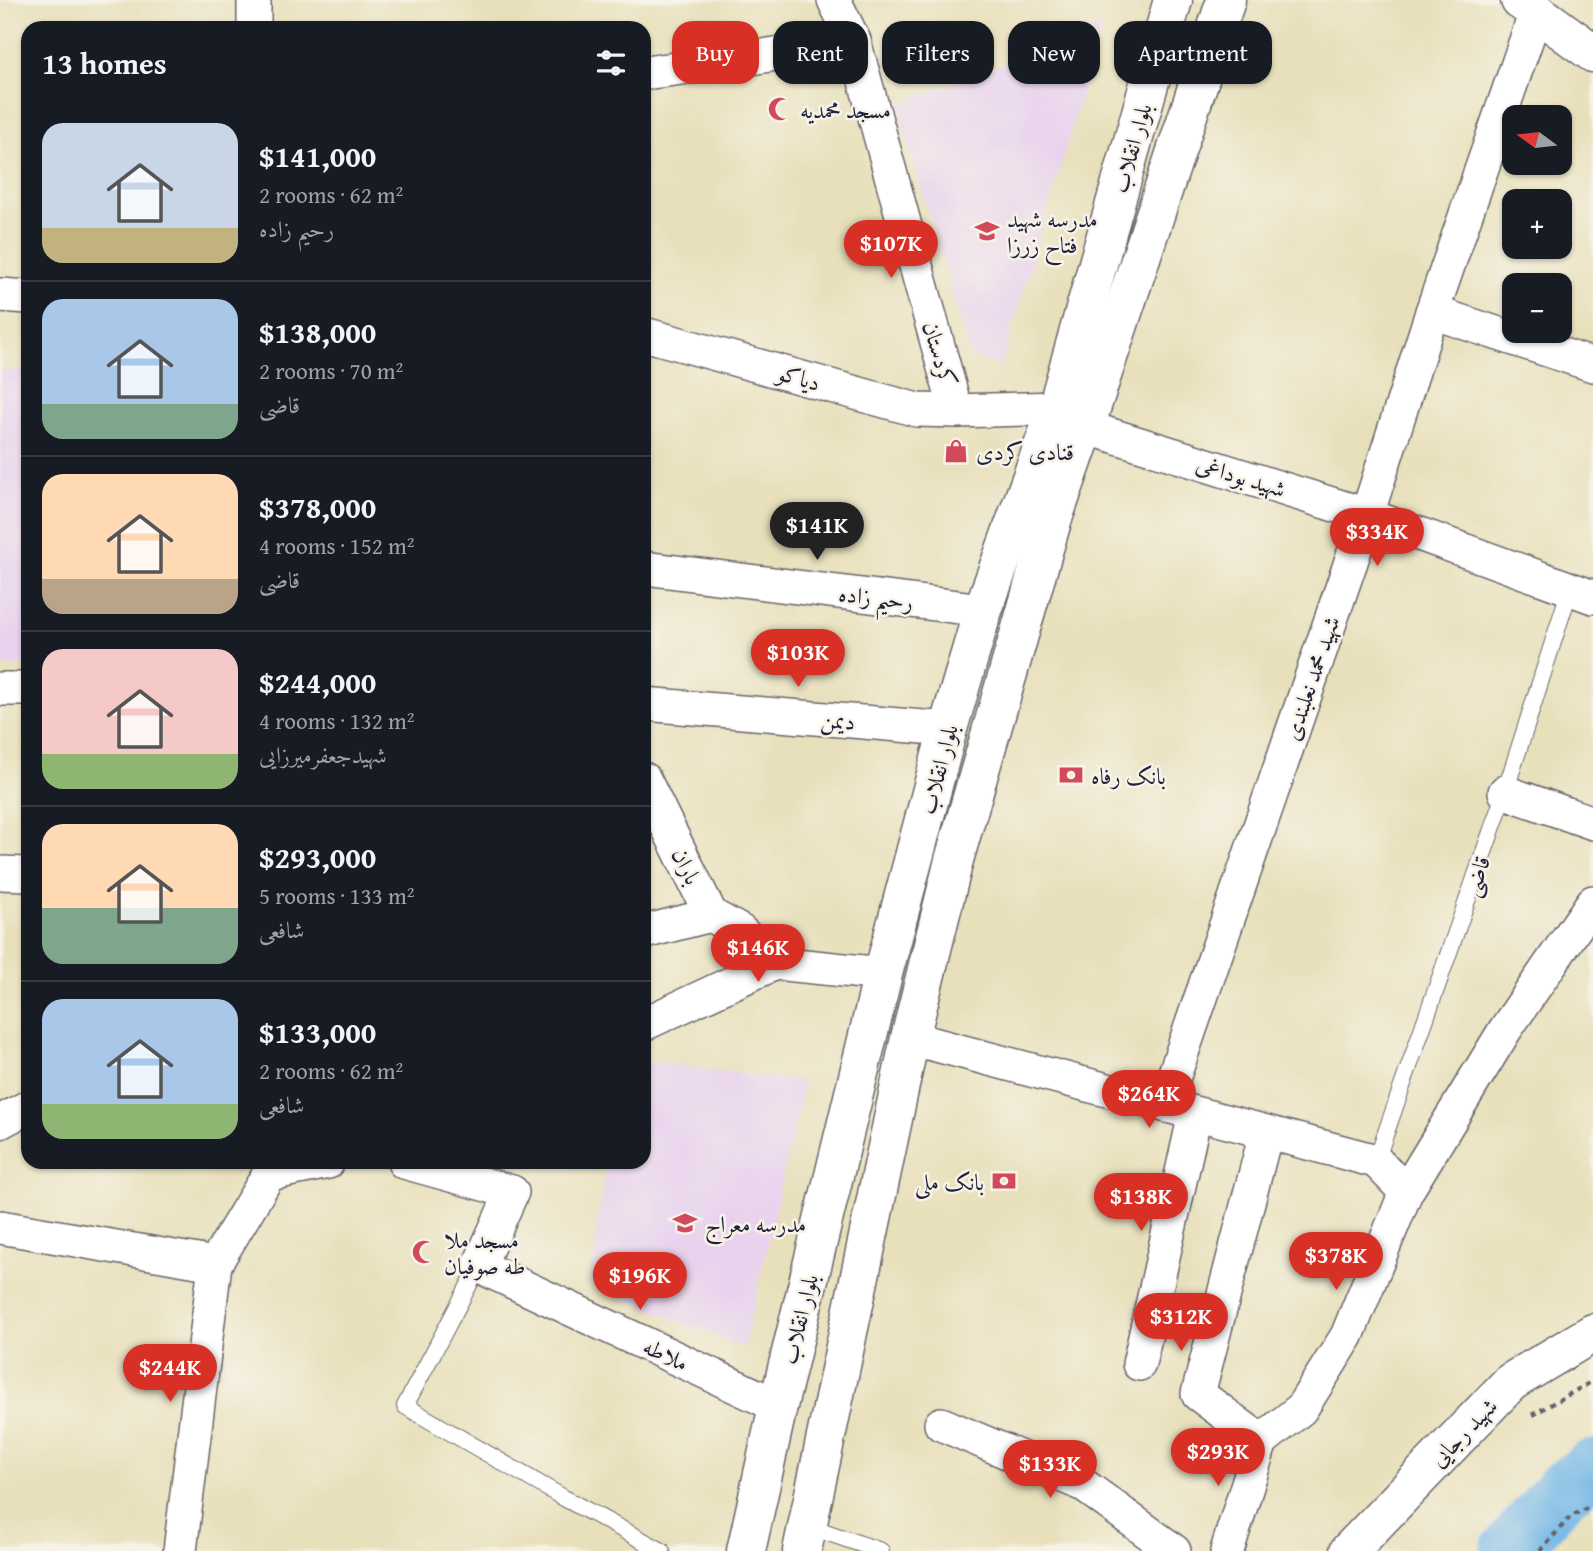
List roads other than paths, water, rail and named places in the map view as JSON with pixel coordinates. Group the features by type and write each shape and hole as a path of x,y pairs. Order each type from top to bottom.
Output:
{"main road":[{"name":"بلوار انقلاب","path":"805,1539 910,1038 954,860 1049,534 1071,418 1174,0"},
{"name":"بلوار انقلاب","path":"746,1551 778,1406 883,974 948,729 983,610 1071,418 1226,0"},
{"path":"1528,6 1593,53"},
{"name":"شهید رجایی","path":"1349,1551 1511,1382 1593,1333"}],"street":[{"path":"254,0 254,21"},
{"name":"کردستان","path":"834,0 844,21"},
{"name":"شهید محمد نعلبندی","path":"1164,1105 1367,515 1528,6"},
{"path":"651,72 773,54"},
{"name":"کردستان","path":"865,84 956,411 1071,418"},
{"path":"0,295 21,296"},
{"path":"1432,312 1593,365"},
{"name":"دیاکو","path":"651,336 917,410 956,411"},
{"name":"شهید بوداغی","path":"1071,418 1367,515 1582,593"},
{"name":"رحیم زاده","path":"651,569 983,610"},
{"path":"0,689 21,689"},
{"name":"دیمن","path":"651,705 948,729"},
{"path":"1505,792 1593,823"},
{"name":"باران","path":"651,793 711,915"},
{"path":"0,873 21,874"},
{"path":"1227,1551 1261,1441 1301,1409 1347,1336 1406,1192 1505,1030 1593,902"},
{"path":"651,930 711,915 740,931 775,963"},
{"path":"651,1021 775,963 883,974"},
{"path":"910,1038 1376,1161 1406,1192"},
{"path":"0,1122 21,1111"},
{"path":"1139,1364 1195,1114"},
{"path":"1261,1441 1198,1394 1266,1133"},
{"path":"180,1551 215,1264 269,1174 294,1169"},
{"path":"429,1169 512,1192 479,1266"},
{"path":"0,1227 215,1264"},
{"name":"ملاطه","path":"479,1266 778,1406"},
{"path":"941,1424 1082,1484 1174,1551"}],"lane":[{"name":"قاضی","path":"1376,1161 1505,792 1582,593"},
{"path":"479,1266 405,1406 662,1551"},
{"path":"805,1539 880,1551"}],"waterway":[{"path":"1509,1551 1564,1489 1593,1468"}],"place":[{"name":"مسجد محمدیه","path":"780,109"},
{"name":"مدرسه شهید فتاح زرزا","path":"987,231"},
{"name":"قنادی کردی","path":"956,451"},
{"name":"بانک رفاه","path":"1071,775"},
{"name":"بانک ملی","path":"1004,1181"},
{"name":"مدرسه معراج","path":"685,1223"},
{"name":"مسجد ملا طه صوفیان","path":"424,1252"}]}
